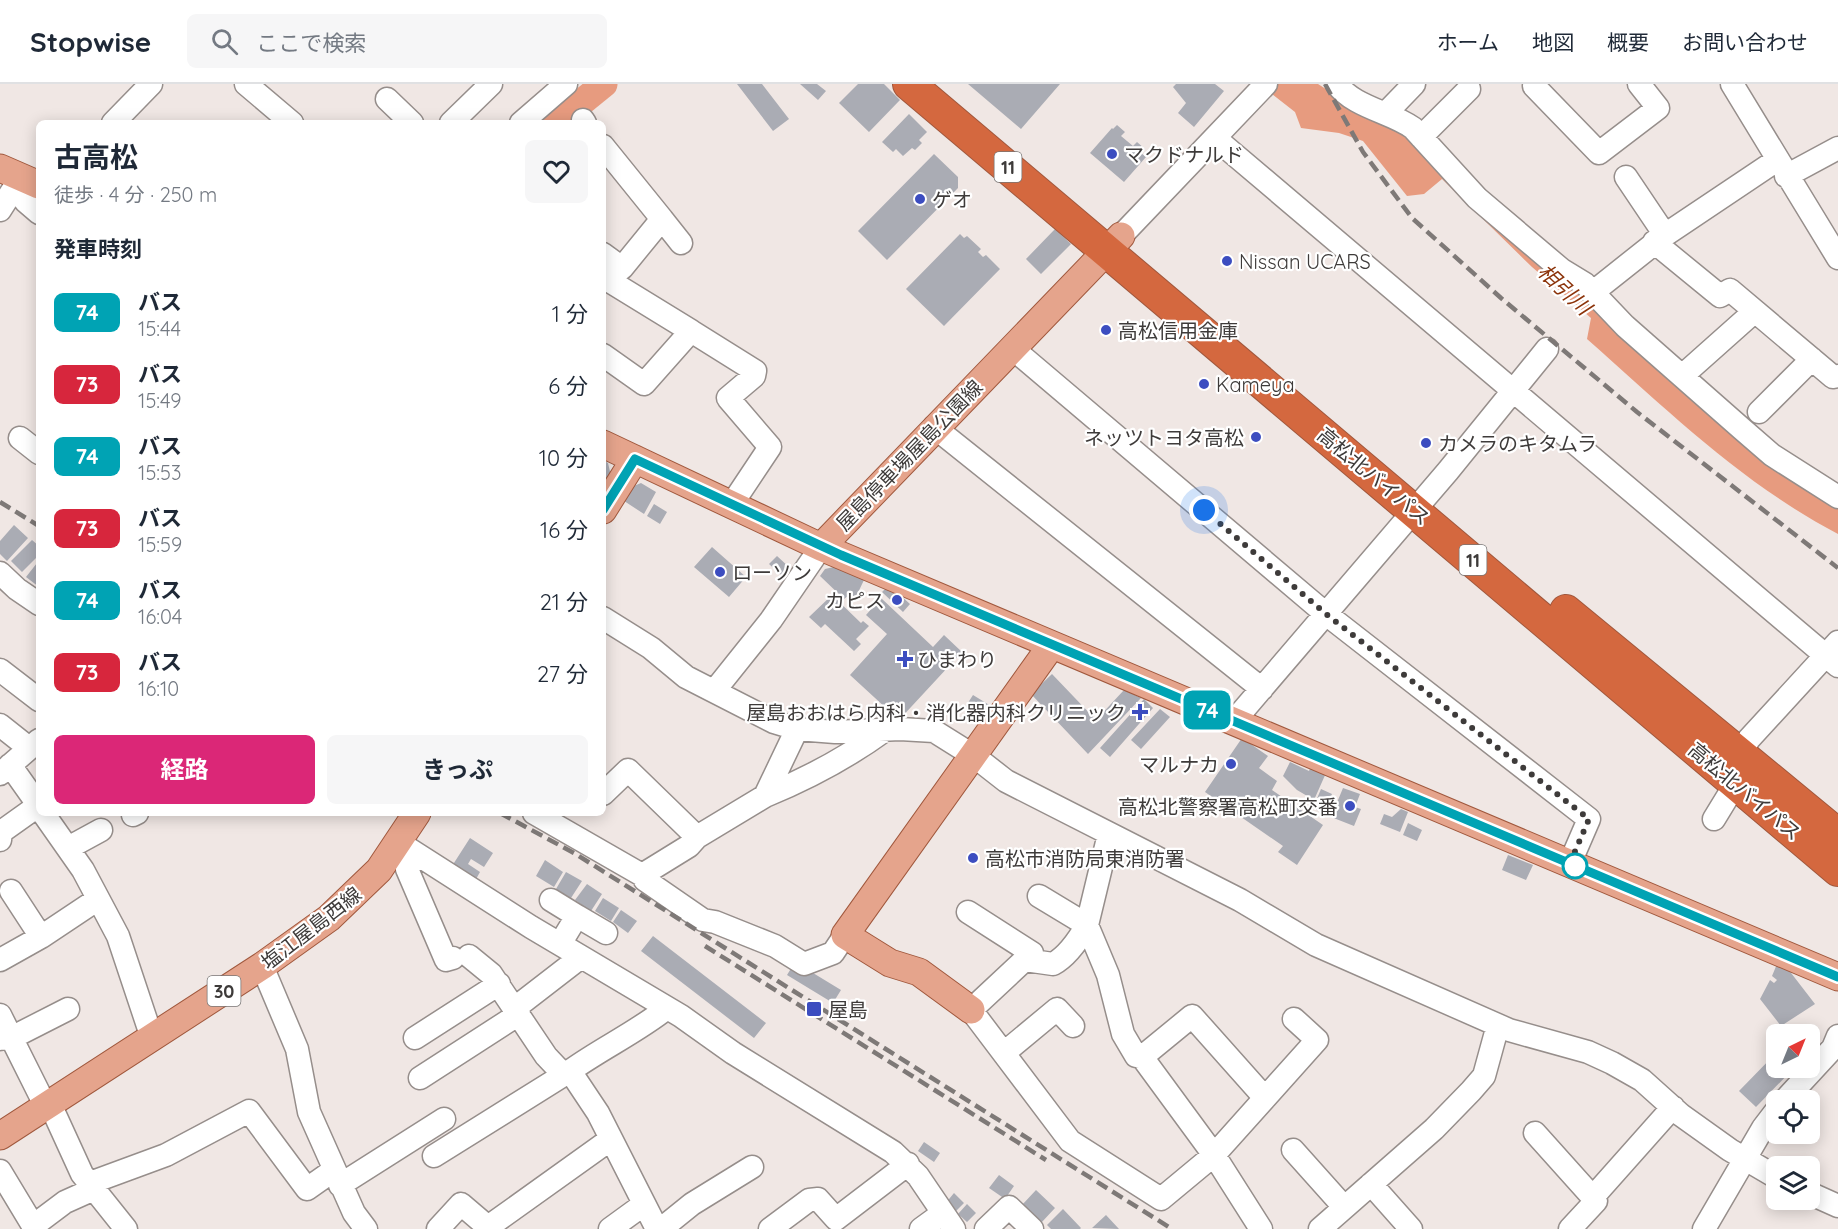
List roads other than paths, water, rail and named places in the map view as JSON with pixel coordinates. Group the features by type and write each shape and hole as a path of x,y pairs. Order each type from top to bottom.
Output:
{"highway":[{"name":"高松北バイパス","path":"909,84 1114,243"},
{"name":"高松北バイパス","path":"941,84 1114,243 1420,503 1738,768 1838,870"},
{"name":"高松北バイパス","path":"1738,768 1838,835"}],"main road":[{"name":"屋島停車場屋島公園線","path":"1114,243 820,547 1838,977"},
{"path":"606,445 820,547"},
{"path":"606,505 635,459"},
{"path":"971,1010 919,972 890,963 845,935 1051,646"},
{"name":"塩江屋島西線","path":"0,1136 262,966 350,901 379,870 407,848 416,816"}],"street":[{"path":"116,120 151,84"},
{"path":"246,84 288,120"},
{"path":"454,120 491,84"},
{"path":"1337,84 1352,97 1401,120 1421,136 1477,198 1592,292 1682,376 1772,455 1838,497"},
{"path":"1386,113 1414,84"},
{"path":"1536,84 1534,86 1599,153 1658,108 1639,84"},
{"path":"524,120 556,87"},
{"path":"1739,87 1782,168 1838,258"},
{"path":"1114,243 1263,88"},
{"path":"1421,136 1469,89"},
{"path":"387,99 409,120"},
{"path":"1215,139 1513,390 1834,655 1782,700 1738,768 1714,819"},
{"path":"1592,292 1660,238 1782,168 1838,148"},
{"path":"606,150 681,243"},
{"path":"0,210 20,177"},
{"path":"20,177 25,201 36,210"},
{"path":"1626,177 1660,238 1720,296 1730,290 1833,377 1838,376"},
{"path":"612,276 662,219"},
{"path":"606,261 612,276 691,331 755,371 754,376 728,398 770,447 732,504"},
{"path":"1682,376 1755,311"},
{"path":"606,357 644,384 691,331"},
{"path":"1012,348 1326,614 1589,819 1570,863"},
{"path":"1234,721 1420,503 1547,349"},
{"path":"1759,412 1812,359"},
{"path":"934,427 1262,689"},
{"path":"20,438 36,451"},
{"path":"715,690 771,620 820,547"},
{"path":"0,573 17,589 36,602"},
{"path":"606,620 651,648 686,676 774,722 797,729 835,732 934,731 974,756 1006,781 1240,900 1316,945 1498,1025 1588,1052 1612,1063 1642,1080 1673,1107 1766,1171"},
{"path":"0,670 36,698"},
{"path":"0,725 34,744 5,770 36,803"},
{"path":"765,796 797,729"},
{"path":"642,875 689,846 697,837 765,796 805,780 855,752 885,730"},
{"path":"606,791 628,770 697,837"},
{"path":"0,840 1,832 36,808"},
{"path":"45,816 68,848 118,936 152,1038"},
{"path":"539,816 642,875 645,880 703,920 715,922 775,946 804,964 833,953 845,935"},
{"path":"68,848 101,830"},
{"path":"1025,960 1053,964 1059,961 1088,925 1109,834"},
{"path":"752,1167 692,1204 659,1229 643,1205 598,1113 566,1072 546,1056 499,984 461,957 446,960 406,868 407,848 667,1008 908,1164 948,1221 921,1229"},
{"path":"10,891 41,938"},
{"path":"1039,896 1088,925 1108,975 1123,1034 1136,1056 1142,1057 1214,1155 1261,1229"},
{"path":"0,960 41,938 98,899"},
{"path":"551,900 606,933"},
{"path":"968,912 1032,953 971,1010 1070,1141 1161,1198 1214,1155 1317,1040 1294,1019"},
{"path":"560,944 577,916"},
{"path":"420,1078 517,1011 581,957"},
{"path":"262,966 297,1050 309,1112 354,1213 366,1229"},
{"path":"415,1038 499,984"},
{"path":"434,1156 593,1054 644,1027 667,1008"},
{"path":"7,1038 68,1009"},
{"path":"1004,1053 1057,1009 1073,1026"},
{"path":"0,1015 7,1038 48,1105 82,1174 126,1229"},
{"path":"1142,1057 1192,1016 1265,1098"},
{"path":"1320,1229 1434,1129 1484,1076 1498,1025"},
{"path":"1794,1090 1833,1048 1838,1036"},
{"path":"1593,1197 1673,1107"},
{"path":"0,1171 34,1228 65,1202 92,1186 166,1155 249,1110 308,1189 337,1178 444,1119"},
{"path":"1704,1229 1744,1158 1766,1126"},
{"path":"1535,1133 1596,1201 1570,1229"},
{"path":"438,1229 461,1204 488,1227 611,1139"},
{"path":"1293,1150 1344,1207"},
{"path":"770,1229 809,1200 818,1199 836,1219 908,1164"},
{"path":"1371,1184 1411,1229"},
{"path":"1820,1198 1838,1206"},
{"path":"610,1229 643,1205"},
{"path":"986,1229 1009,1207 1032,1229"}],"water":[{"name":"相引川","path":"1259,84 1318,84 1354,107 1401,124 1838,502 1838,534 1770,493 1676,419 1587,339 1591,318 1532,267 1442,179 1424,194 1407,196 1363,141 1339,133 1301,128 1295,112"}],"waterway":[{"path":"560,120 604,84"}],"railway":[{"path":"1325,84 1363,152 1412,218 1501,298 1637,412 1838,568"},
{"path":"0,502 36,524"},
{"path":"506,816 574,853 1172,1229"},
{"path":"705,946 1046,1160"}],"place":[{"name":"マクドナルド","path":"1112,154"},
{"name":"ゲオ","path":"920,199"},
{"name":"Nissan UCARS","path":"1227,261"},
{"name":"高松信用金庫","path":"1106,330"},
{"name":"Kameya","path":"1204,384"},
{"name":"ネッツトヨタ高松","path":"1256,437"},
{"name":"カメラのキタムラ","path":"1426,443"},
{"name":"ローソン","path":"720,572"},
{"name":"カピス","path":"897,600"},
{"name":"ひまわり","path":"905,659"},
{"name":"屋島おおはら内科・消化器内科クリニック","path":"1140,712"},
{"name":"マルナカ","path":"1231,764"},
{"name":"高松北警察署高松町交番","path":"1350,806"},
{"name":"高松市消防局東消防署","path":"973,858"},
{"name":"屋島","path":"814,1009"}]}
